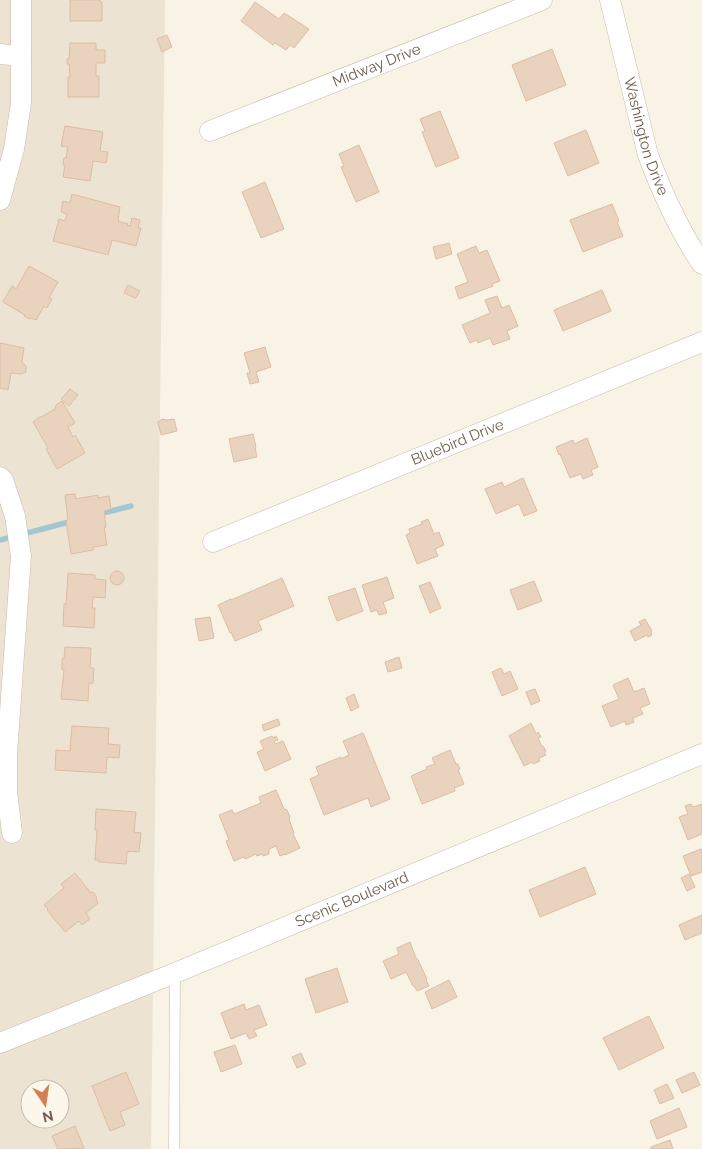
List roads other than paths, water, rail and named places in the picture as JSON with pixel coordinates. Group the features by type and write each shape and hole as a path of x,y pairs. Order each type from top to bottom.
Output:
{"street":[{"path":"0,200 14,150 20,103 21,0"},
{"name":"Midway Drive","path":"210,131 542,0"},
{"name":"Washington Drive","path":"610,0 648,155 675,216 702,264"},
{"path":"0,54 21,56"},
{"name":"Bluebird Drive","path":"213,542 702,342"},
{"path":"0,477 3,480 15,516 21,556 7,754 7,792 12,833"},
{"name":"Scenic Boulevard","path":"0,1043 175,973 702,754"}],"lane":[{"path":"174,1149 175,973"}],"waterway":[{"path":"99,514 131,506"},
{"path":"0,540 73,521"}]}
